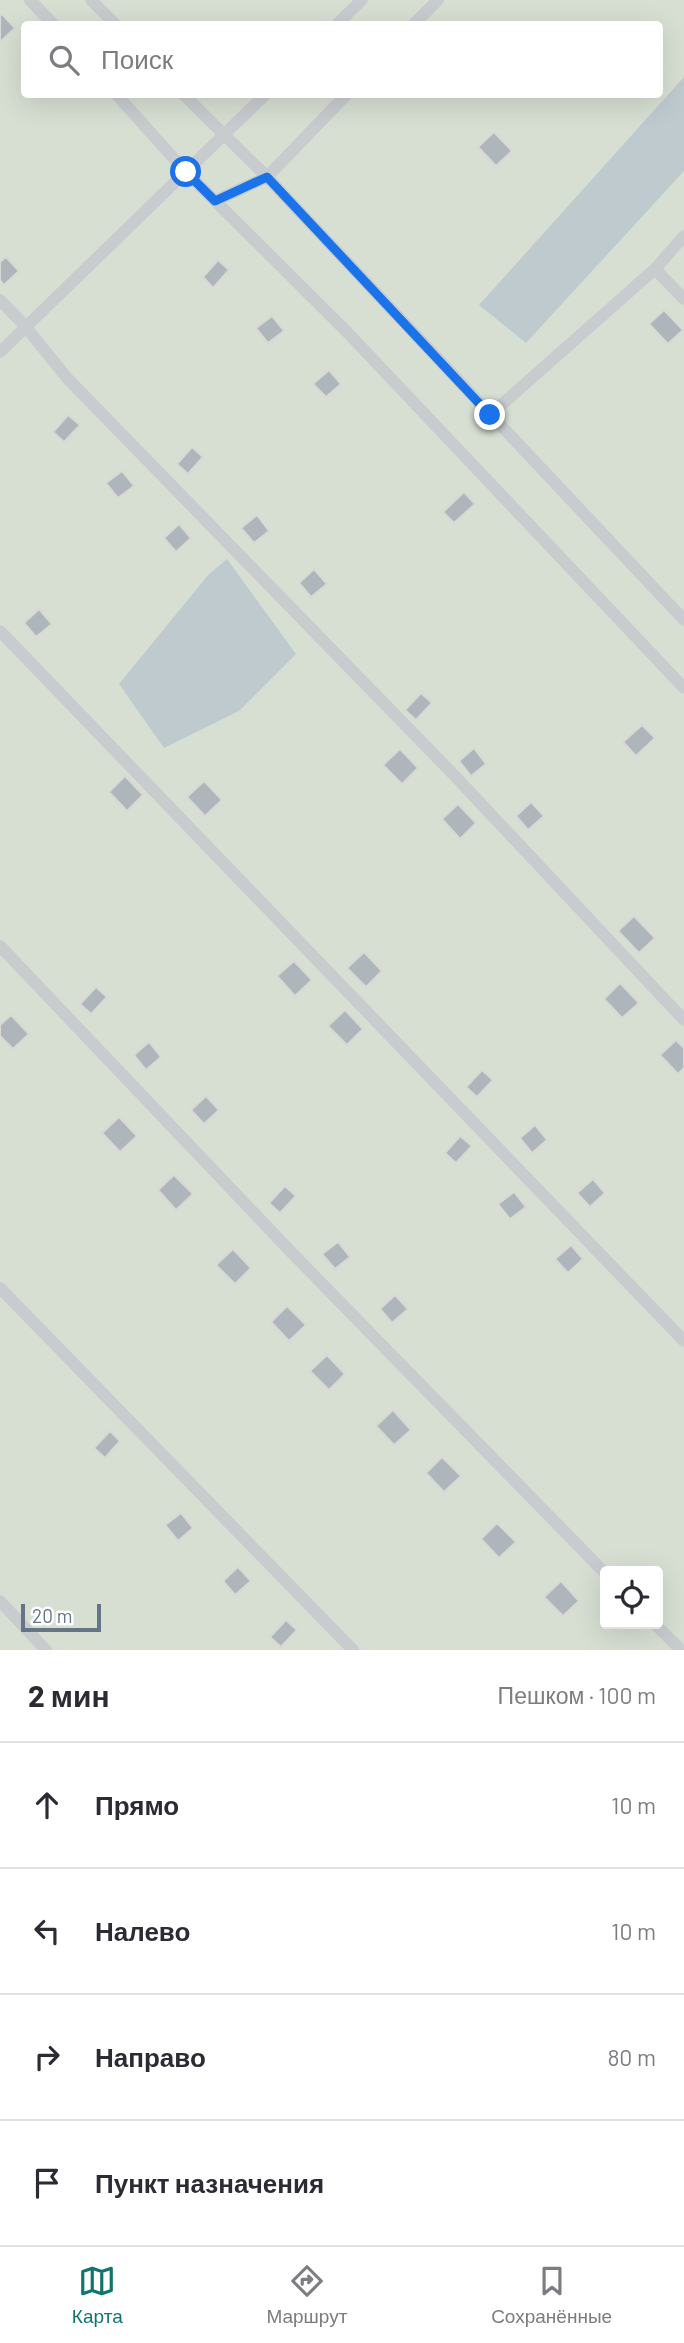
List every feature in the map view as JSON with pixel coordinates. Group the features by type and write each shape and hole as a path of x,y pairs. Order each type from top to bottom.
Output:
{"lane":[{"path":"30,0 50,21"},
{"path":"91,0 112,21"},
{"path":"340,21 362,0"},
{"path":"417,21 438,0"},
{"path":"120,98 186,172 348,333 684,688"},
{"path":"187,98 267,177 684,620"},
{"path":"0,352 261,98"},
{"path":"215,201 267,177 343,98"},
{"path":"490,415 655,268 684,236"},
{"path":"655,268 684,299"},
{"path":"0,300 67,377 454,775 684,1020"},
{"path":"0,631 684,1341"},
{"path":"0,946 292,1253 600,1568"},
{"path":"0,1288 353,1650"},
{"path":"0,1601 46,1650"},
{"path":"660,1629 681,1650"}],"shaded area":[{"path":"0,0 684,0 684,1650 0,1650"},
{"path":"684,77 684,171 526,343 479,305"},
{"path":"227,559 296,654 239,711 164,748 119,684 209,574"}],"building":[{"path":"2,14 15,28 0,42 0,16"},
{"path":"494,132 512,151 496,166 478,147"},
{"path":"6,257 19,271 4,285 0,280 0,262"},
{"path":"218,260 229,270 213,288 203,277"},
{"path":"664,310 683,330 668,344 649,324"},
{"path":"272,316 284,331 268,343 256,328"},
{"path":"329,370 341,384 326,397 313,384"},
{"path":"68,415 80,425 64,442 53,432"},
{"path":"192,447 203,457 188,474 177,464"},
{"path":"122,471 134,486 118,498 106,483"},
{"path":"464,492 475,504 454,523 443,512"},
{"path":"257,515 269,531 254,543 241,528"},
{"path":"179,524 191,538 176,552 164,538"},
{"path":"314,569 327,584 311,597 299,583"},
{"path":"39,609 52,624 36,637 24,623"},
{"path":"421,693 432,703 416,720 405,710"},
{"path":"642,725 655,738 636,756 623,742"},
{"path":"474,748 486,764 471,776 459,761"},
{"path":"400,749 418,768 402,784 383,765"},
{"path":"125,776 143,795 127,811 109,792"},
{"path":"204,781 222,800 205,816 187,797"},
{"path":"531,802 544,816 528,830 516,816"},
{"path":"458,804 476,823 460,839 442,819"},
{"path":"634,916 655,938 639,953 618,931"},
{"path":"364,952 382,971 366,987 347,968"},
{"path":"294,961 312,980 295,996 277,976"},
{"path":"620,983 639,1003 622,1018 604,999"},
{"path":"96,987 107,997 91,1014 80,1004"},
{"path":"345,1010 363,1029 347,1045 328,1026"},
{"path":"11,1015 29,1034 13,1049 0,1036 0,1025"},
{"path":"676,1040 684,1048 684,1068 678,1074 660,1055"},
{"path":"149,1042 161,1057 146,1070 134,1055"},
{"path":"482,1070 493,1080 477,1097 466,1087"},
{"path":"206,1096 219,1110 204,1124 191,1110"},
{"path":"119,1117 137,1136 120,1152 102,1133"},
{"path":"535,1125 547,1140 532,1153 520,1138"},
{"path":"460,1136 472,1146 456,1163 445,1153"},
{"path":"174,1175 193,1194 176,1210 158,1190"},
{"path":"593,1179 605,1193 590,1207 577,1193"},
{"path":"285,1186 296,1196 280,1213 269,1203"},
{"path":"514,1192 526,1207 510,1219 498,1204"},
{"path":"338,1242 350,1257 335,1269 322,1254"},
{"path":"571,1245 583,1259 568,1273 555,1259"},
{"path":"233,1249 251,1268 235,1284 216,1265"},
{"path":"395,1295 408,1309 392,1323 380,1309"},
{"path":"287,1306 306,1325 289,1341 271,1322"},
{"path":"327,1355 345,1374 329,1390 310,1371"},
{"path":"393,1410 411,1430 394,1445 376,1426"},
{"path":"110,1431 120,1441 105,1458 94,1448"},
{"path":"442,1457 461,1476 444,1492 426,1473"},
{"path":"181,1513 193,1528 178,1541 165,1525"},
{"path":"497,1523 516,1542 499,1558 481,1539"},
{"path":"238,1567 251,1581 235,1595 223,1581"},
{"path":"561,1581 579,1601 563,1616 544,1597"},
{"path":"286,1620 297,1630 281,1647 270,1637"}],"route":[{"path":"186,172 215,201 267,177 490,415"}]}
